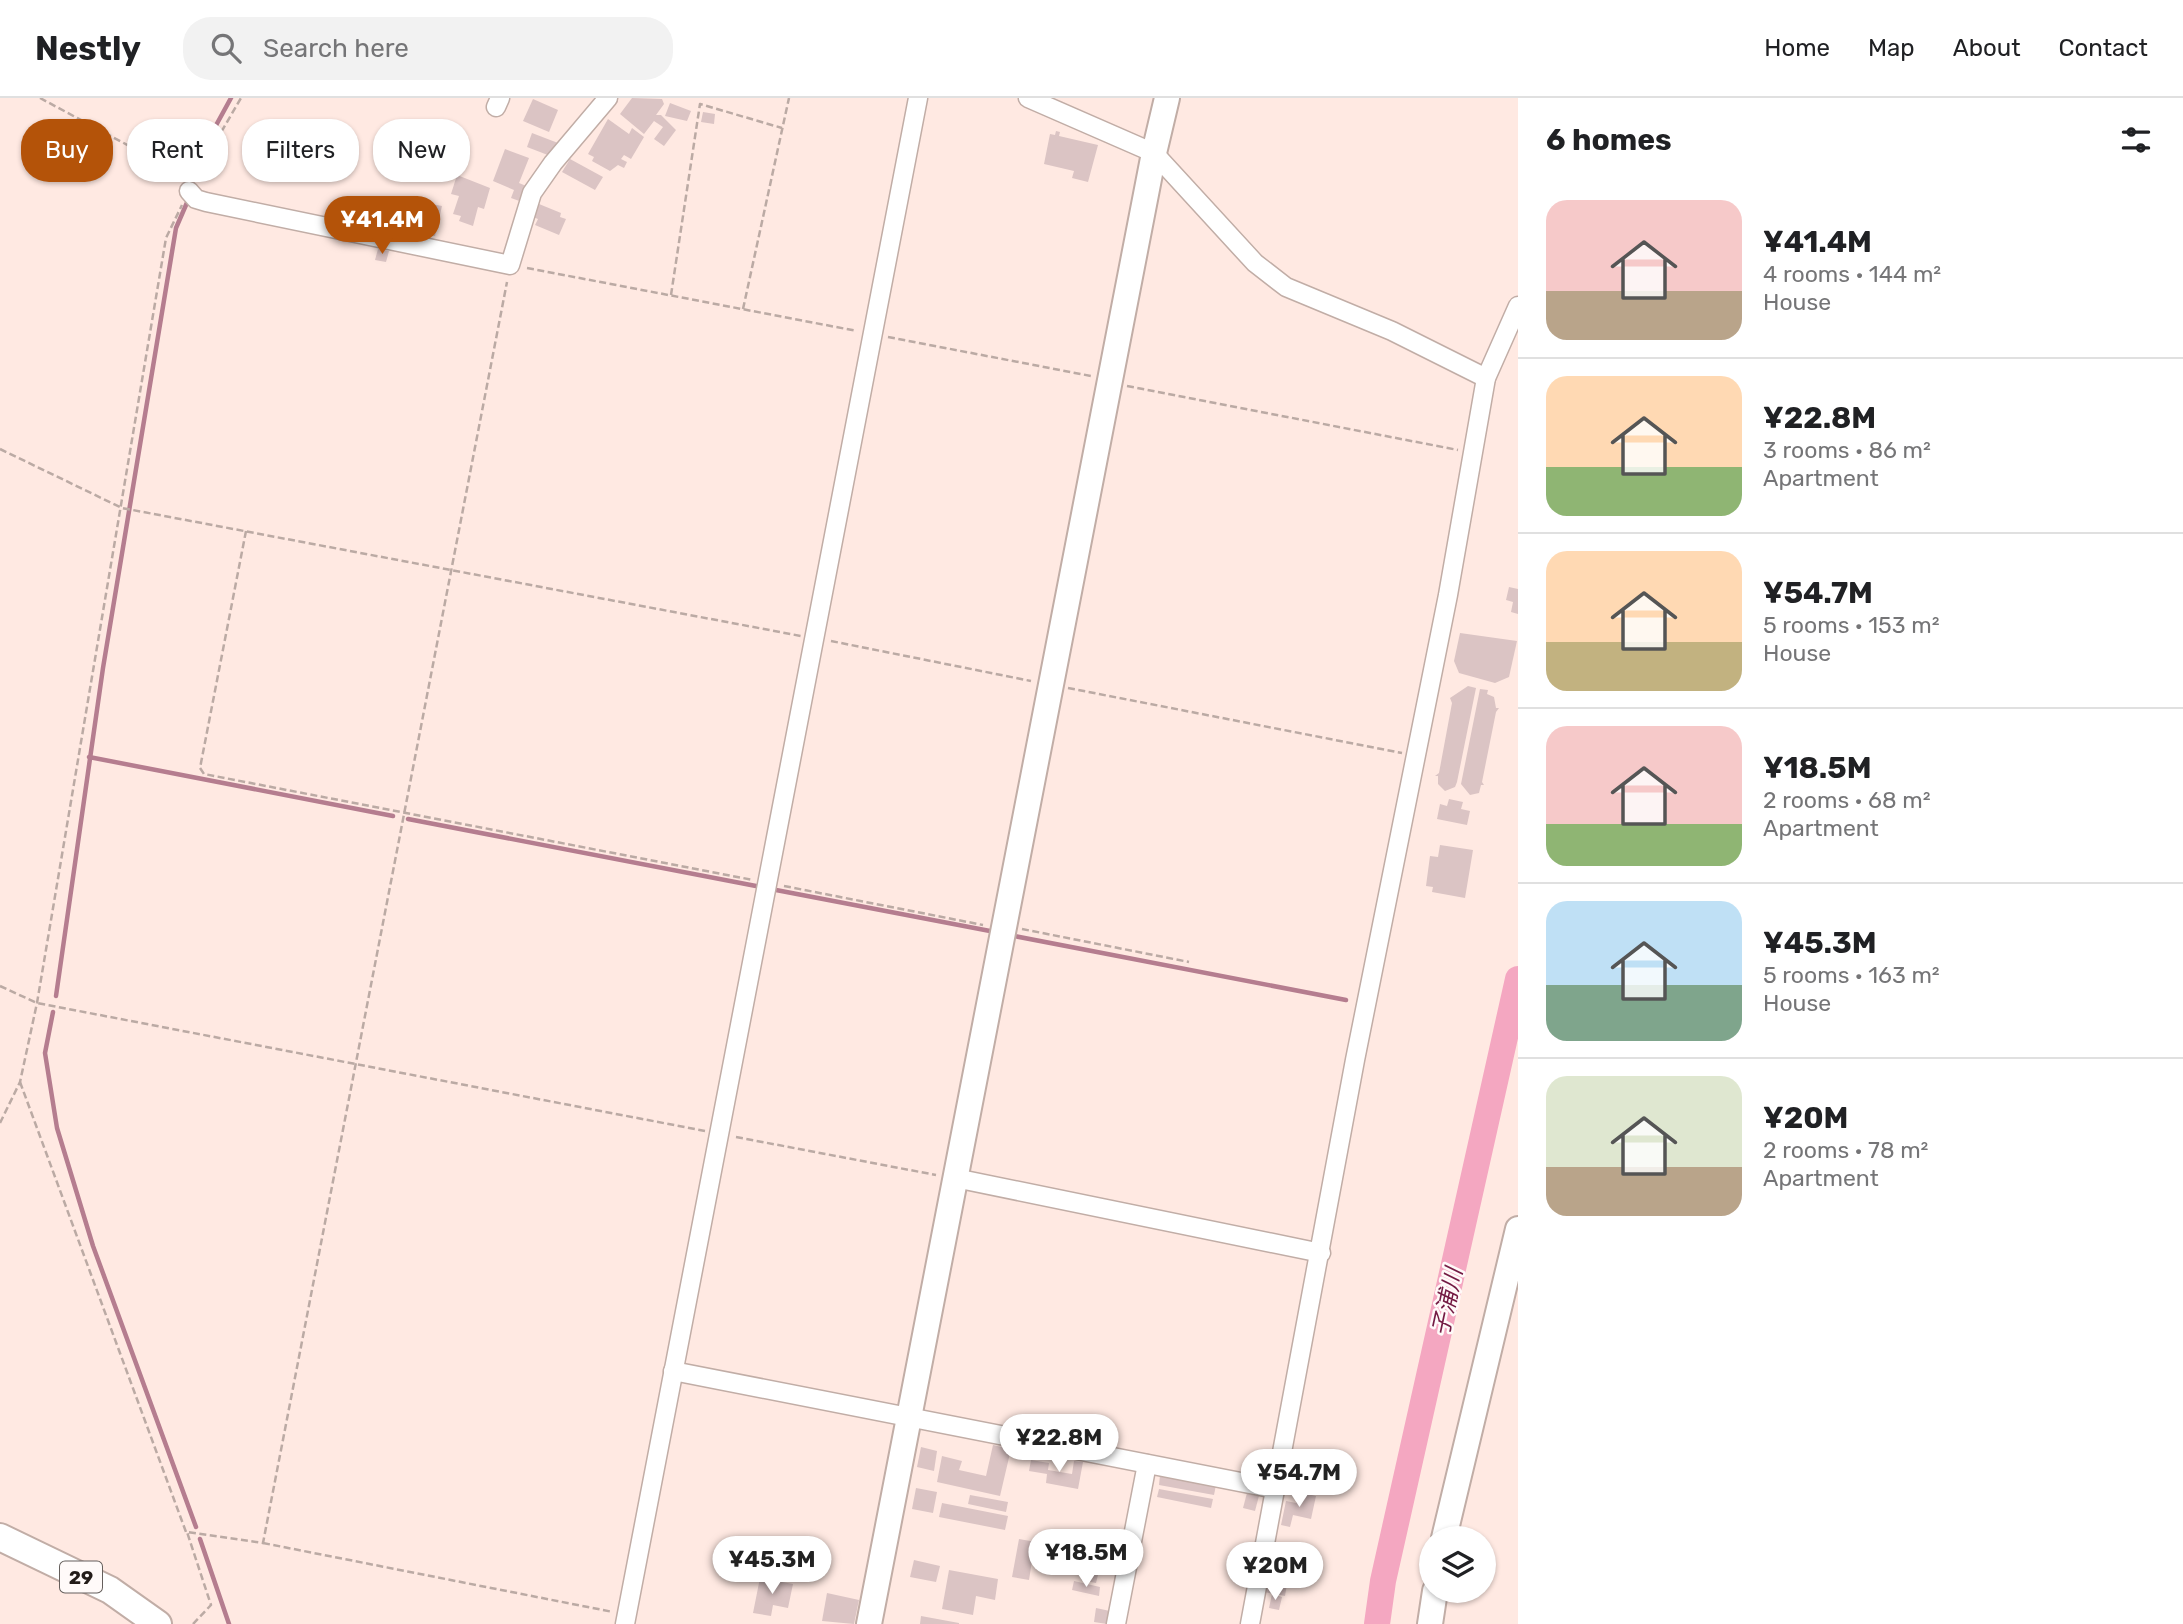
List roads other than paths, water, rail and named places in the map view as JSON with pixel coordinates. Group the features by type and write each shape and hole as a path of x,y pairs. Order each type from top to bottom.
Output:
{"main road":[{"name":"29","path":"0,1537 110,1590 158,1624"}],"street":[{"path":"189,191 196,199 206,202 510,265 533,193 553,163 608,98"},
{"path":"626,1620 918,98"},
{"path":"1028,98 1154,153 1269,275 1286,286 1466,366 1486,378"},
{"path":"869,1624 1154,153 1167,98"},
{"path":"1250,1624 1355,1060 1475,453 1486,378 1518,306"},
{"path":"955,1178 1321,1253"},
{"path":"1447,1526 1512,1277 1518,1229"},
{"path":"673,1371 1276,1489"},
{"path":"1116,1624 1147,1464"},
{"path":"1430,1624 1433,1603"}],"waterway":[{"path":"219,119 231,98"},
{"path":"56,996 103,668 176,228 189,198"},
{"path":"89,757 393,816"},
{"path":"408,819 756,886"},
{"path":"776,890 990,931"},
{"path":"1014,936 1346,1000"},
{"name":"子浦川","path":"1377,1624 1383,1581 1518,979"},
{"path":"53,1012 45,1053 57,1128 93,1246 196,1527"},
{"path":"200,1539 229,1624"}]}
